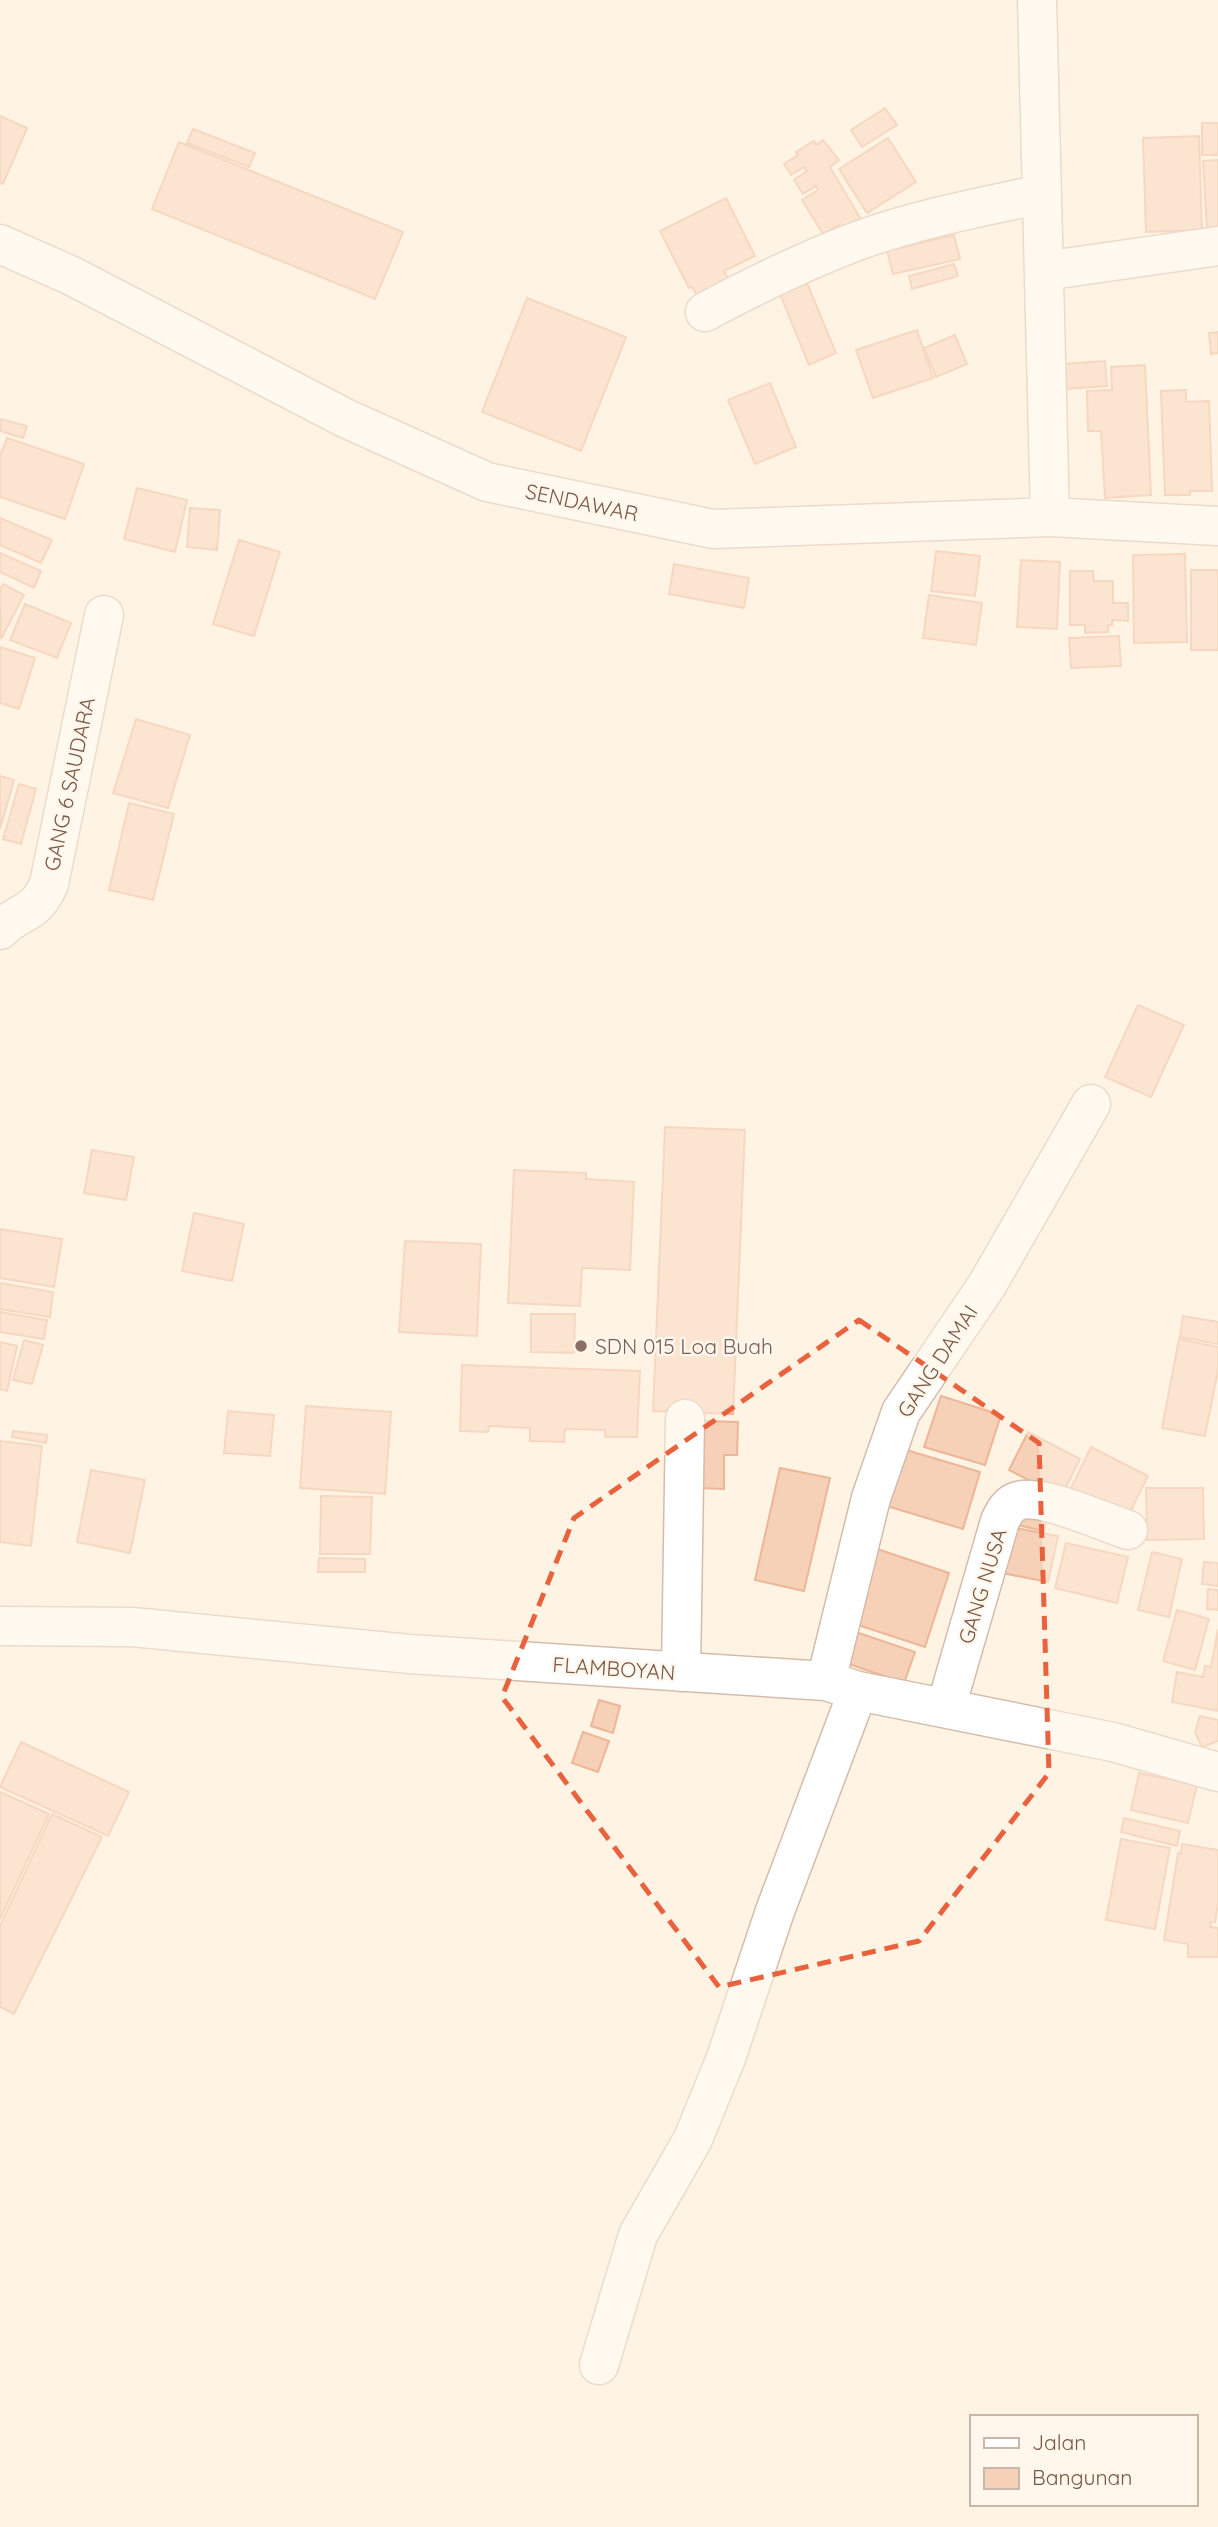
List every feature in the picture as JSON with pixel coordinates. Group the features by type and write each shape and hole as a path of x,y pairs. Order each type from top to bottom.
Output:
{"street":[{"path":"1037,0 1050,517"},
{"path":"705,312 785,270 862,239 958,212 1042,194"},
{"name":"SENDAWAR","path":"0,244 72,276 345,418 487,482 713,529 1050,517 1218,526"},
{"path":"1044,271 1218,246"},
{"name":"GANG 6 SAUDARA","path":"0,930 10,920 40,902 49,884 104,615"},
{"name":"GANG DAMAI","path":"598,2365 638,2235 693,2138 726,2058 775,1911 842,1686 871,1498 901,1412 988,1285 1091,1104"},
{"path":"681,1672 685,1419"},
{"name":"GANG NUSA","path":"946,1707 1000,1521 1011,1505 1031,1499 1046,1502 1128,1530"},
{"name":"FLAMBOYAN","path":"0,1626 132,1627 410,1654 842,1686 1113,1742 1218,1772"}],"highlighted area":[{"path":"859,1320 1039,1443 1049,1773 919,1941 719,1987 502,1697 574,1518"}],"building":[{"path":"885,108 897,125 862,147 851,130"},
{"path":"0,116 27,128 3,184 0,183"},
{"path":"1202,123 1218,123 1218,155 1202,155"},
{"path":"193,129 255,153 249,167 187,143"},
{"path":"1199,136 1202,230 1146,232 1143,138"},
{"path":"888,138 916,182 867,213 839,169"},
{"path":"823,140 839,160 830,167 863,223 845,234 839,225 823,234 802,200 818,190 816,186 803,194 794,180 807,171 804,167 791,175 784,164 798,155 796,152 814,141 816,145"},
{"path":"179,142 403,232 375,299 152,209"},
{"path":"1218,160 1218,228 1207,229 1203,161"},
{"path":"726,198 755,256 724,271 730,282 699,299 692,287 689,288 660,231"},
{"path":"954,235 960,259 893,274 887,251"},
{"path":"954,264 958,276 912,289 909,276"},
{"path":"802,271 836,353 809,365 775,282"},
{"path":"527,298 626,337 581,451 482,412"},
{"path":"917,330 933,378 873,398 856,350"},
{"path":"1218,332 1218,353 1211,354 1209,333"},
{"path":"955,335 967,364 936,377 924,348"},
{"path":"1105,361 1107,386 1065,389 1063,364"},
{"path":"1145,365 1151,495 1105,498 1101,431 1088,431 1087,391 1112,390 1111,367"},
{"path":"770,383 796,447 755,464 728,400"},
{"path":"1186,390 1186,402 1209,401 1212,491 1190,491 1190,495 1165,495 1161,391"},
{"path":"0,419 27,426 23,438 0,431"},
{"path":"7,438 84,464 65,519 0,497 0,456"},
{"path":"137,488 187,500 175,552 124,539"},
{"path":"190,508 220,510 217,550 187,547"},
{"path":"0,518 52,540 41,563 0,545"},
{"path":"239,540 280,552 254,636 213,624"},
{"path":"936,551 980,556 975,596 931,591"},
{"path":"0,553 41,571 34,588 0,572"},
{"path":"1185,554 1187,642 1134,643 1133,555"},
{"path":"1021,560 1060,562 1057,629 1017,627"},
{"path":"674,564 749,578 744,608 669,594"},
{"path":"1191,570 1218,570 1218,650 1191,650"},
{"path":"1070,571 1093,571 1094,581 1113,581 1113,603 1128,603 1128,621 1112,620 1112,625 1108,625 1108,632 1085,633 1085,625 1070,625"},
{"path":"3,584 24,595 1,639 0,590"},
{"path":"929,595 982,603 976,645 923,638"},
{"path":"25,604 71,623 57,658 10,640"},
{"path":"1119,636 1121,666 1071,668 1069,638"},
{"path":"0,647 35,658 19,709 0,703"},
{"path":"136,719 190,735 168,808 113,793"},
{"path":"0,776 14,780 0,829"},
{"path":"19,784 36,789 21,844 3,839"},
{"path":"129,803 174,814 153,900 109,890"},
{"path":"1138,1005 1184,1025 1151,1097 1105,1077"},
{"path":"665,1127 745,1130 733,1414 653,1411"},
{"path":"92,1150 134,1157 126,1200 84,1193"},
{"path":"514,1170 586,1173 586,1179 634,1182 630,1270 582,1268 580,1306 508,1303"},
{"path":"194,1213 244,1224 232,1281 182,1271"},
{"path":"0,1229 62,1239 54,1287 0,1278"},
{"path":"405,1241 481,1244 477,1336 399,1332"},
{"path":"0,1283 53,1292 50,1317 0,1309"},
{"path":"0,1312 47,1320 44,1339 0,1332"},
{"path":"531,1314 575,1314 574,1353 531,1352"},
{"path":"1183,1316 1218,1322 1218,1344 1180,1337"},
{"path":"1179,1339 1218,1347 1218,1371 1205,1436 1162,1428"},
{"path":"24,1340 43,1345 32,1384 13,1380"},
{"path":"0,1342 17,1346 7,1391 0,1389"},
{"path":"462,1365 640,1371 637,1437 605,1437 605,1430 565,1429 564,1442 530,1441 530,1428 489,1426 488,1432 460,1431"},
{"path":"941,1396 1001,1415 985,1465 924,1447"},
{"path":"306,1406 391,1412 385,1494 300,1488"},
{"path":"228,1411 274,1415 270,1456 224,1453"},
{"path":"672,1420 738,1422 737,1455 724,1455 724,1489 670,1487"},
{"path":"13,1431 47,1435 46,1443 12,1437"},
{"path":"1028,1432 1080,1459 1061,1497 1009,1470"},
{"path":"0,1441 42,1446 31,1546 0,1542"},
{"path":"893,1446 980,1472 963,1529 877,1503"},
{"path":"1091,1447 1148,1476 1127,1518 1070,1490"},
{"path":"780,1468 830,1478 804,1591 755,1580"},
{"path":"91,1470 145,1480 130,1553 77,1542"},
{"path":"1146,1488 1203,1488 1204,1539 1147,1540"},
{"path":"321,1496 372,1497 370,1554 320,1554"},
{"path":"1048,1513 1044,1531 1009,1523"},
{"path":"1001,1525 1058,1536 1048,1582 992,1571"},
{"path":"1066,1543 1128,1557 1117,1603 1055,1588"},
{"path":"871,1547 949,1573 925,1647 846,1621"},
{"path":"1152,1552 1182,1559 1169,1617 1138,1610"},
{"path":"319,1558 365,1559 365,1572 318,1572"},
{"path":"1204,1562 1218,1563 1218,1586 1202,1584"},
{"path":"1208,1589 1218,1590 1218,1610 1207,1609"},
{"path":"1177,1610 1209,1619 1195,1670 1163,1661"},
{"path":"847,1629 915,1652 904,1683 837,1660"},
{"path":"1218,1629 1218,1711 1172,1702 1177,1672 1203,1677 1205,1666 1211,1667"},
{"path":"599,1700 620,1706 613,1733 591,1726"},
{"path":"1200,1716 1218,1720 1218,1741 1202,1747 1195,1732"},
{"path":"583,1732 609,1741 598,1772 572,1763"},
{"path":"21,1742 129,1792 108,1836 0,1787"},
{"path":"1139,1773 1197,1785 1188,1823 1131,1810"},
{"path":"0,1792 49,1814 0,1919"},
{"path":"52,1814 102,1837 14,2014 0,2007 0,1926"},
{"path":"1124,1818 1180,1831 1177,1846 1121,1832"},
{"path":"1121,1839 1170,1848 1155,1929 1106,1920"},
{"path":"1182,1844 1218,1850 1218,1903 1215,1922 1211,1922 1210,1927 1218,1928 1218,1957 1188,1957 1188,1944 1164,1940 1178,1853 1181,1854"}],"place":[{"name":"SDN 015 Loa Buah","path":"581,1346"}]}
